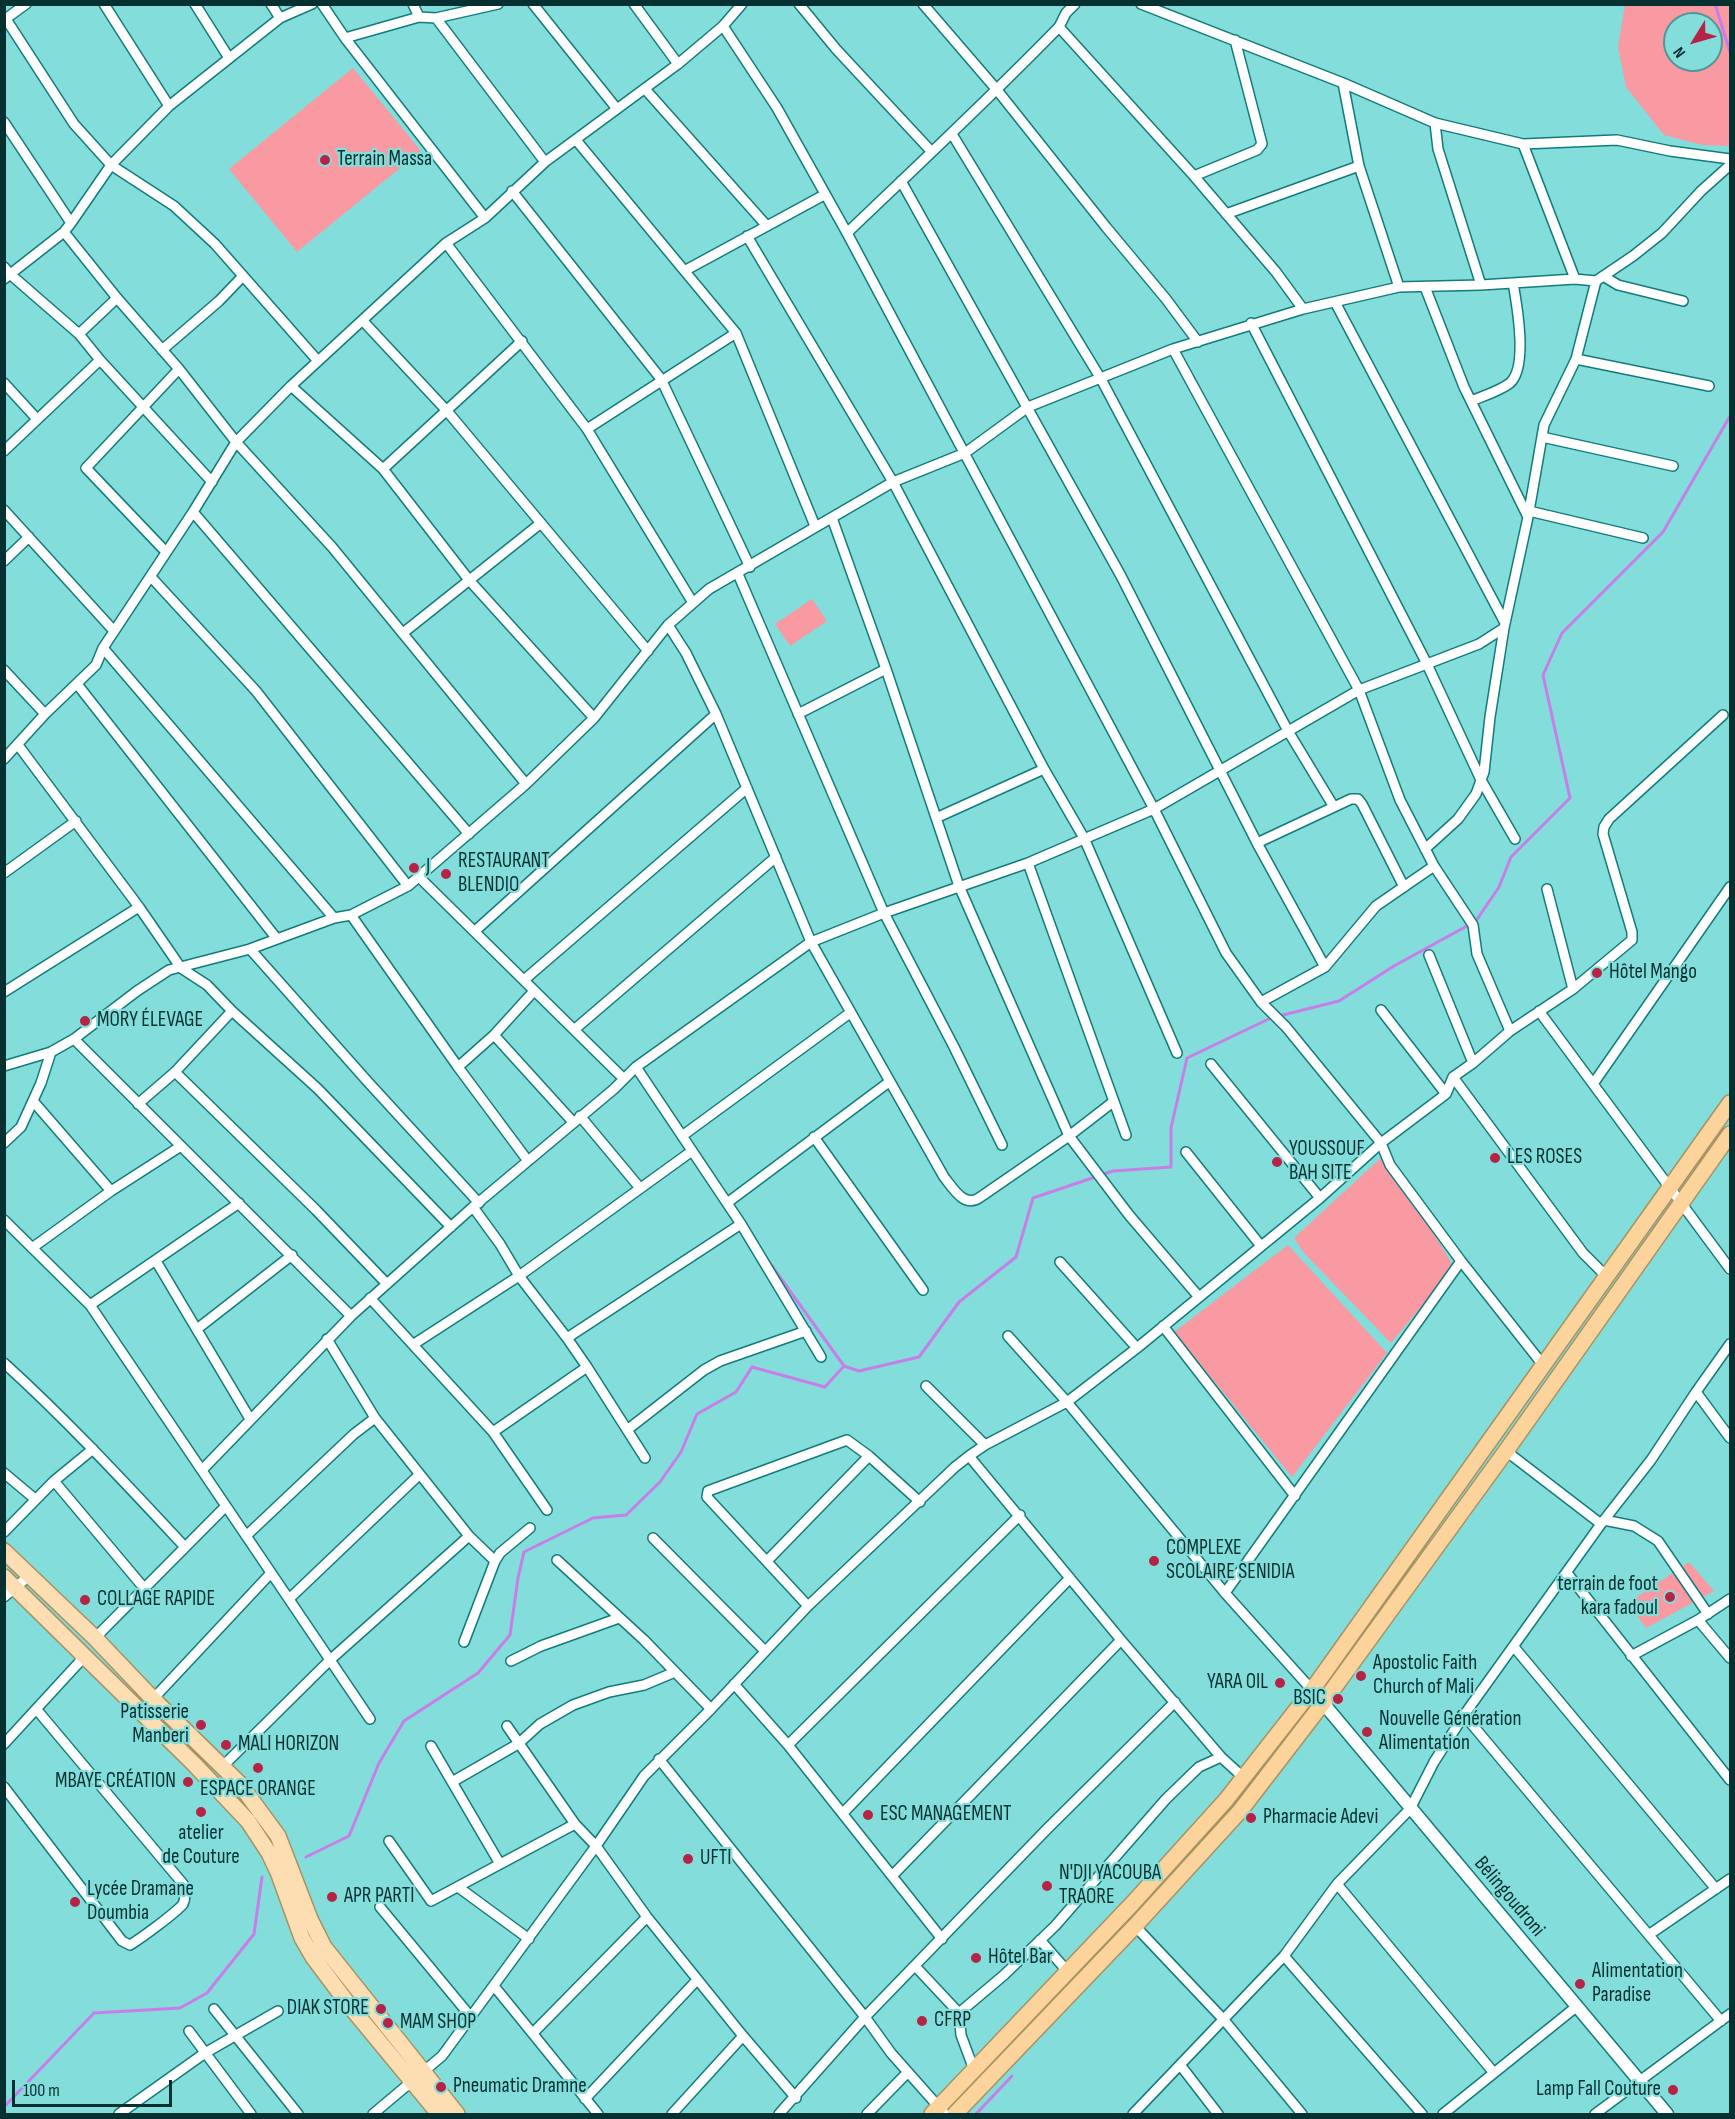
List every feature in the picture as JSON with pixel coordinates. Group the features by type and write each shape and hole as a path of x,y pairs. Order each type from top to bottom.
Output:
{"highway":[{"path":"938,2112 974,2070 1179,1854 1244,1778 1312,1690 1731,1103"},
{"path":"955,2115 1135,1926 1240,1811 1323,1703 1506,1451 1731,1134"}],"main road":[{"path":"4,1551 95,1638 238,1783 278,1836 310,1919 324,1947 418,2078 439,2115"},
{"path":"8,1587 194,1764 248,1821 269,1853 303,1938 313,1957 350,2005 418,2078 457,2115"}],"street":[{"path":"26,4 5,20 74,124 111,165 174,206 215,244 318,361"},
{"path":"104,4 169,106"},
{"path":"195,4 229,58"},
{"path":"271,4 280,18"},
{"path":"212,482 99,360 79,334 6,273 64,232 111,165 169,106 280,18 312,4"},
{"path":"322,4 345,39 485,218"},
{"path":"413,4 419,18"},
{"path":"345,39 419,18 436,18 498,4"},
{"path":"533,4 617,109"},
{"path":"634,4 678,64"},
{"path":"4,759 45,714 96,665 103,648 193,512 236,442 318,361 446,243 485,218 545,162 678,64 723,26 742,4"},
{"path":"798,4 836,49 931,151"},
{"path":"923,4 997,90 1198,342"},
{"path":"847,233 997,90 1059,27 1066,13 1075,4"},
{"path":"1141,4 1343,83 1435,123 1523,144 1617,140 1670,151 1731,159"},
{"path":"436,18 545,162"},
{"path":"723,26 777,108 847,233 1154,809 1226,953 1261,1002 1286,1027 1381,1143 1390,1165 1461,1261 1543,1365"},
{"path":"1059,27 1194,176 1276,272 1303,309"},
{"path":"1194,176 1257,150 1262,144 1235,40"},
{"path":"1343,83 1359,166 1399,287"},
{"path":"645,89 767,226"},
{"path":"4,122 71,223"},
{"path":"1435,123 1438,150 1481,285"},
{"path":"952,134 1101,379 1288,731 1334,807"},
{"path":"576,140 736,333 815,526"},
{"path":"1523,144 1575,279"},
{"path":"1425,849 1458,819 1476,794 1481,780 1486,760 1504,626 1529,514 1544,425 1576,359 1599,279 1662,233 1701,191 1731,165"},
{"path":"1226,214 1359,166"},
{"path":"901,182 1121,576 1257,843 1326,967"},
{"path":"512,191 661,380 750,567"},
{"path":"686,270 824,195"},
{"path":"64,232 117,298 179,369 236,442 332,548 526,784"},
{"path":"747,236 893,482 1044,769 1084,838 1178,1053"},
{"path":"446,243 587,429 693,603"},
{"path":"162,350 219,301 243,276"},
{"path":"4,1066 51,1052 74,1039 169,970 250,949 334,918 351,915 408,886 526,784 594,718 668,625 709,589 893,482 965,453 1028,407 1173,349 1303,309 1399,287 1599,279 1683,301"},
{"path":"1471,401 1509,384 1516,374 1519,317 1513,283"},
{"path":"1425,287 1471,401 1529,514"},
{"path":"79,334 117,298"},
{"path":"1335,302 1504,626"},
{"path":"363,321 447,411 648,651"},
{"path":"1251,324 1426,662 1481,780 1515,839"},
{"path":"587,429 736,333"},
{"path":"383,469 522,341"},
{"path":"1173,349 1359,690 1400,800 1434,866 1471,922 1477,954 1510,1030"},
{"path":"1576,359 1709,386"},
{"path":"4,451 99,360"},
{"path":"166,552 86,468 179,369"},
{"path":"4,383 37,419"},
{"path":"291,387 383,469 469,580 594,718"},
{"path":"1542,437 1674,466"},
{"path":"4,510 114,631"},
{"path":"193,512 469,834"},
{"path":"1529,514 1643,538"},
{"path":"832,518 959,886 1069,1136 1129,1215 1199,1297"},
{"path":"403,633 541,523"},
{"path":"4,561 28,537"},
{"path":"738,574 884,913 1002,1145"},
{"path":"151,577 256,691 408,886"},
{"path":"668,625 686,653 716,714 811,942 944,1177 962,1198 973,1202 1069,1136 1113,1102"},
{"path":"202,1470 327,1339 476,1205 636,1067 811,942 884,913 1028,862 1154,809 1359,690 1426,662 1479,644 1504,626"},
{"path":"103,648 334,918"},
{"path":"798,714 886,669"},
{"path":"4,670 45,714"},
{"path":"77,684 277,939"},
{"path":"475,931 716,714"},
{"path":"373,2115 442,2056 529,1939 644,1776 659,1759 711,1709 808,1606 956,1467 985,1445 1067,1402 1137,1348 1320,1198 1381,1143 1446,1094 1453,1077 1473,1063 1510,1030 1573,989 1632,940 1632,932 1603,834 1604,827 1609,819 1723,715"},
{"path":"18,745 140,907 182,968 207,985 232,1011 318,1089 451,1227"},
{"path":"936,818 1044,769"},
{"path":"524,980 747,788"},
{"path":"1257,843 1351,799 1358,799 1404,887"},
{"path":"4,873 76,821"},
{"path":"575,1029 776,857"},
{"path":"1028,862 1126,1135"},
{"path":"1261,1002 1326,967 1376,906 1434,866"},
{"path":"419,877 624,1079"},
{"path":"1593,1084 1731,888"},
{"path":"1546,889 1573,989"},
{"path":"4,992 140,907"},
{"path":"351,915 458,1067 528,1161"},
{"path":"250,949 476,1205 519,1276 567,1338 645,1458"},
{"path":"1428,955 1473,1063"},
{"path":"458,1067 494,1035 534,992"},
{"path":"1381,1010 1446,1094"},
{"path":"138,1104 175,1072 232,1011"},
{"path":"1539,1011 1731,1269"},
{"path":"682,1136 850,1013"},
{"path":"494,1035 640,1188"},
{"path":"74,1039 351,1316"},
{"path":"4,1143 21,1127 51,1052"},
{"path":"1211,1064 1320,1198"},
{"path":"636,1067 741,1224 821,1357"},
{"path":"175,1072 316,1210 387,1284"},
{"path":"1453,1077 1583,1253 1606,1277"},
{"path":"727,1203 889,1082"},
{"path":"33,1101 111,1191"},
{"path":"814,1137 923,1290"},
{"path":"32,1248 111,1191 181,1146"},
{"path":"414,1344 519,1276 692,1151"},
{"path":"1186,1152 1261,1246"},
{"path":"90,1305 239,1203"},
{"path":"4,1220 90,1305 370,1719"},
{"path":"567,1338 741,1224"},
{"path":"197,1329 292,1255"},
{"path":"156,1261 250,1419"},
{"path":"1225,1593 1461,1261"},
{"path":"1060,1262 1137,1348"},
{"path":"162,1270 250,1419"},
{"path":"370,1298 493,1432 547,1510"},
{"path":"1163,1326 1295,1496"},
{"path":"627,1430 704,1370 720,1361 806,1331"},
{"path":"1008,1336 1067,1402 1225,1593 1312,1690"},
{"path":"327,1339 375,1418 469,1536 495,1561"},
{"path":"1133,2115 1284,1956 1337,1884 1410,1809 1434,1762 1464,1715 1602,1522 1651,1460 1731,1344"},
{"path":"4,1363 50,1405 185,1547"},
{"path":"493,1432 587,1367"},
{"path":"926,1386 985,1445"},
{"path":"1696,1392 1731,1438"},
{"path":"246,1536 354,1434 375,1418"},
{"path":"808,1606 707,1497 708,1491 847,1440 869,1456 920,1502"},
{"path":"4,1532 54,1481 93,1449"},
{"path":"1506,1451 1602,1522 1634,1526 1658,1541 1708,1614"},
{"path":"767,1561 869,1456"},
{"path":"969,1456 1121,1640 1221,1757 1244,1778"},
{"path":"4,1473 35,1500"},
{"path":"289,1599 419,1475"},
{"path":"54,1481 144,1588"},
{"path":"95,1638 226,1506"},
{"path":"788,1745 1020,1515"},
{"path":"464,1642 495,1561 500,1553 530,1528"},
{"path":"222,1767 330,1660 469,1536"},
{"path":"653,1538 765,1651"},
{"path":"557,1560 711,1709"},
{"path":"153,1699 271,1573"},
{"path":"1567,1573 1731,1780"},
{"path":"8,1587 30,1575"},
{"path":"843,1813 1070,1578"},
{"path":"1631,1656 1698,1620 1731,1599"},
{"path":"511,1661 541,1646 619,1618"},
{"path":"1698,1620 1731,1659"},
{"path":"892,1876 1121,1640"},
{"path":"1514,1647 1716,1888"},
{"path":"4,1744 84,1657"},
{"path":"452,1782 518,1744 540,1725 573,1705 609,1692 644,1685 675,1672"},
{"path":"734,1684 788,1745 942,1939"},
{"name":"Bélingoudroni","path":"1312,1690 1667,2115"},
{"path":"779,2115 865,2017 1048,1828 1175,1702"},
{"path":"4,1787 122,1941 130,1945 140,1939 182,1904 185,1895 184,1885 37,1710"},
{"path":"1464,1715 1721,2021"},
{"path":"507,1726 575,1824 596,1846 647,1917 742,2036 796,2098"},
{"path":"431,1746 500,1864"},
{"path":"959,2013 1004,1975 1040,1940 1166,1799 1199,1767 1221,1757"},
{"path":"659,1759 938,2112"},
{"path":"389,1840 431,1901 575,1824"},
{"path":"1650,1934 1731,1879"},
{"path":"1337,1884 1494,2073"},
{"path":"458,1887 529,1939"},
{"path":"380,1907 471,2017"},
{"path":"533,2033 647,1917"},
{"path":"1135,1926 1224,2020 1302,2115"},
{"path":"1040,1940 1068,1972"},
{"path":"1284,1956 1422,2115"},
{"path":"915,1966 959,2013 962,2035 974,2070"},
{"path":"585,2099 697,1980"},
{"path":"495,1986 598,2115"},
{"path":"1443,2115 1576,2007"},
{"path":"214,2008 298,2115"},
{"path":"119,2115 205,2053 278,2012"},
{"path":"1595,2115 1731,2014"},
{"path":"189,2031 250,2115"},
{"path":"672,2115 742,2036"},
{"path":"1181,2066 1218,2115"},
{"path":"867,2115 908,2072"}],"shaded area":[{"path":"1625,5 1730,5 1730,146 1702,145 1664,135 1626,87 1618,47"},
{"name":"Terrain Massa","path":"353,68 421,151 297,252 229,169"},
{"path":"812,599 827,621 790,646 775,624"},
{"path":"1385,1154 1454,1267 1391,1343 1304,1253 1294,1238"},
{"path":"1288,1245 1387,1353 1292,1477 1174,1332"},
{"name":"terrain de foot kara fadoul","path":"1689,1562 1714,1591 1646,1628 1628,1603"}],"waterway":[{"path":"1715,4 1730,52"},
{"path":"1279,1016 1339,1001 1394,966 1476,921 1499,887 1511,857 1570,798 1543,675 1562,633 1663,532 1730,416"},
{"path":"306,1857 349,1836 379,1763 404,1721 478,1673 510,1635 524,1552 593,1518 626,1515 660,1482 681,1452 697,1414 736,1392 752,1367 825,1387 844,1366 859,1371 919,1357 959,1302 1016,1257 1033,1198 1113,1171 1171,1167 1171,1128 1187,1058 1273,1017"},
{"path":"764,1255 844,1366"},
{"path":"4,2107 94,2013 180,2008 207,1993 254,1934 262,1877"},
{"path":"976,2114 1012,2076"}],"place":[{"name":"Terrain Massa","path":"325,160"},
{"name":"J","path":"414,868"},
{"name":"RESTAURANT BLENDIO","path":"446,874"},
{"name":"Hôtel Mango","path":"1597,973"},
{"name":"MORY ÉLEVAGE","path":"85,1021"},
{"name":"LES ROSES","path":"1495,1158"},
{"name":"YOUSSOUF BAH SITE","path":"1277,1162"},
{"name":"COMPLEXE SCOLAIRE SENIDIA","path":"1154,1561"},
{"name":"terrain de foot kara fadoul","path":"1670,1597"},
{"name":"COLLAGE RAPIDE","path":"85,1600"},
{"name":"Apostolic Faith Church of Mali","path":"1361,1676"},
{"name":"YARA OIL","path":"1280,1683"},
{"name":"BSIC","path":"1338,1699"},
{"name":"Patisserie Manberi","path":"201,1725"},
{"name":"Nouvelle Génération Alimentation","path":"1367,1732"},
{"name":"MALI HORIZON","path":"226,1745"},
{"name":"ESPACE ORANGE","path":"258,1768"},
{"name":"MBAYE CRÉATION","path":"188,1782"},
{"name":"atelier de Couture","path":"201,1812"},
{"name":"ESC MANAGEMENT","path":"868,1815"},
{"name":"Pharmacie Adevi","path":"1251,1818"},
{"name":"UFTI","path":"688,1859"},
{"name":"N'DJI YACOUBA TRAORE","path":"1047,1886"},
{"name":"APR PARTI","path":"332,1897"},
{"name":"Lycée Dramane Doumbia","path":"75,1902"},
{"name":"Hôtel Bar","path":"976,1958"},
{"name":"Alimentation Paradise","path":"1580,1984"},
{"name":"DIAK STORE","path":"381,2009"},
{"name":"CFRP","path":"922,2021"},
{"name":"MAM SHOP","path":"388,2023"},
{"name":"Pneumatic Dramne","path":"441,2087"},
{"name":"Lamp Fall Couture","path":"1673,2090"}]}
